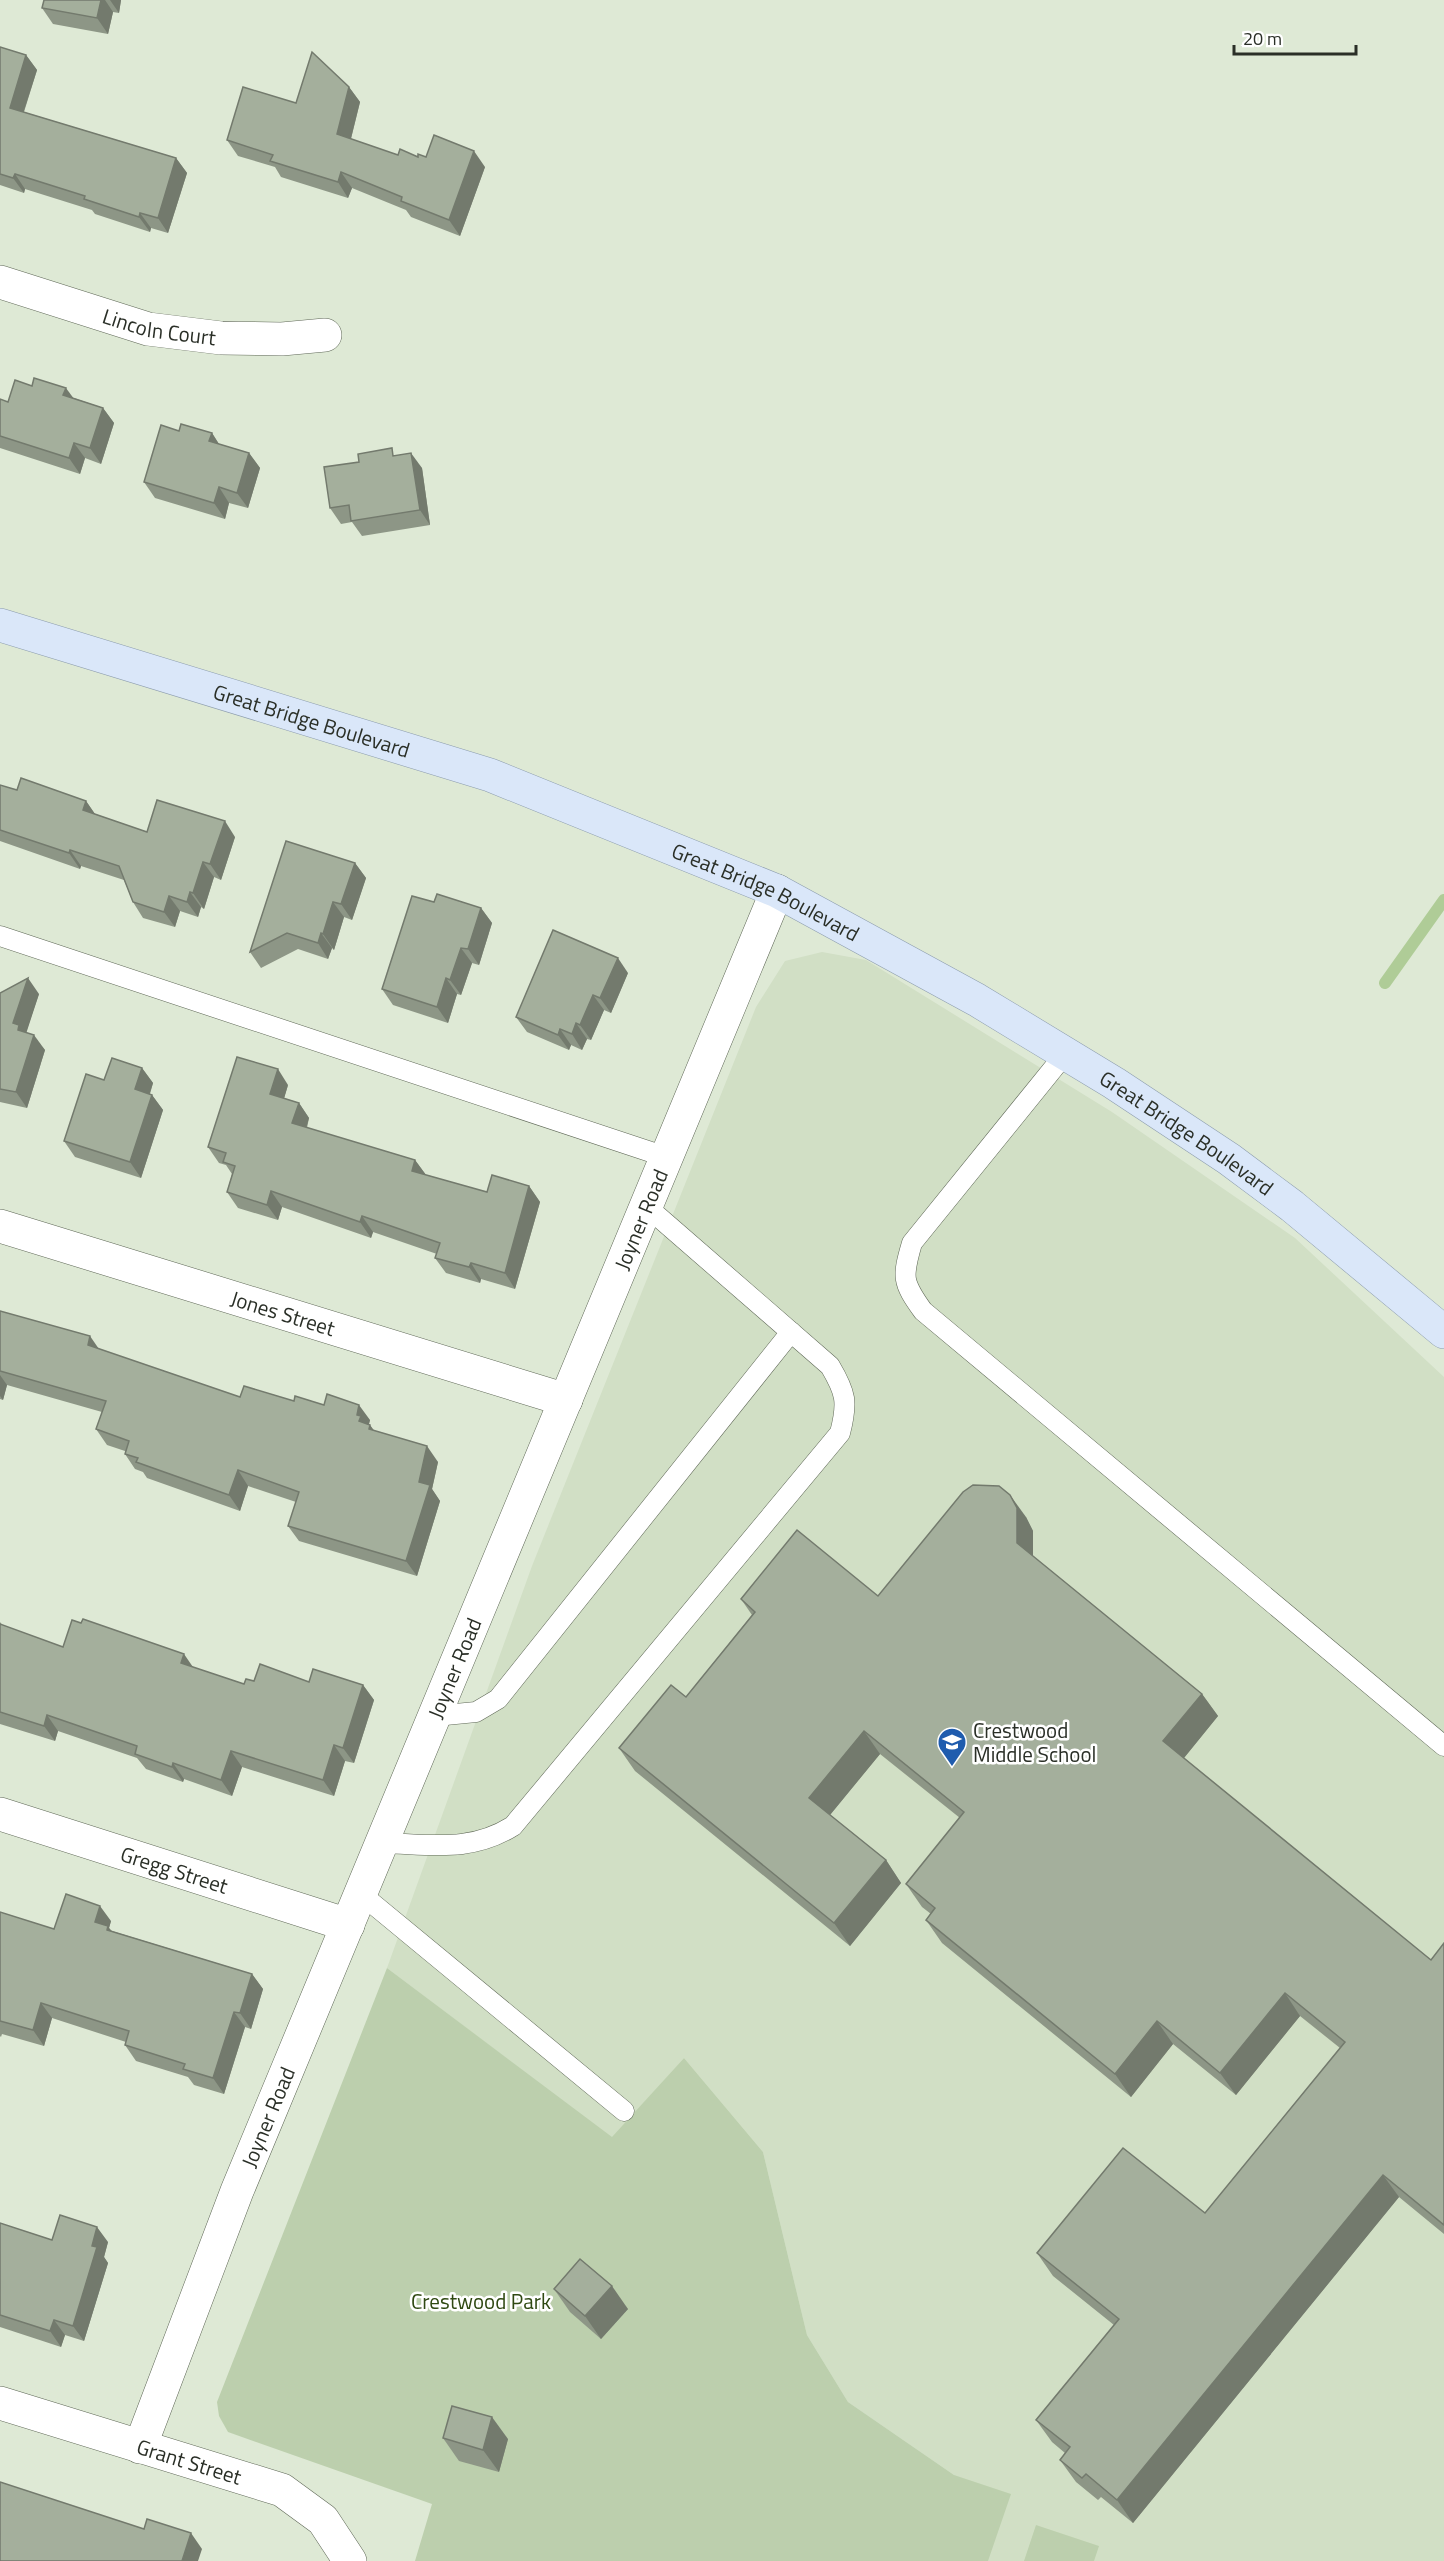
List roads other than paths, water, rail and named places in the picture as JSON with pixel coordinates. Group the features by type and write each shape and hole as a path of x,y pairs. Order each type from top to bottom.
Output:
{"main road":[{"name":"Great Bridge Boulevard","path":"0,625 490,775 777,891 977,1000 1228,1159 1292,1206 1444,1332"}],"street":[{"name":"Lincoln Court","path":"0,282 148,329 221,338 282,339 325,335"},
{"name":"Joyner Road","path":"140,2447 237,2191 777,891"},
{"name":"Jones Street","path":"0,1226 566,1400"},
{"name":"Gregg Street","path":"0,1814 348,1924"},
{"name":"Grant Street","path":"0,2403 282,2490 323,2520 350,2561"}],"lane":[{"path":"0,936 666,1157"},
{"path":"1065,1054 912,1243 904,1271 909,1290 923,1311 1444,1746"},
{"path":"382,1843 467,1845 492,1839 513,1826 840,1433 846,1410 844,1389 830,1366 646,1206"},
{"path":"435,1716 476,1712 498,1699 791,1332"},
{"path":"361,1894 624,2111"}],"waterway":[{"path":"1385,983 1444,900"}],"place":[{"name":"Crestwood Middle School","path":"952,1768"}],"park label":[{"name":"Crestwood Park","path":"481,2301"}]}
